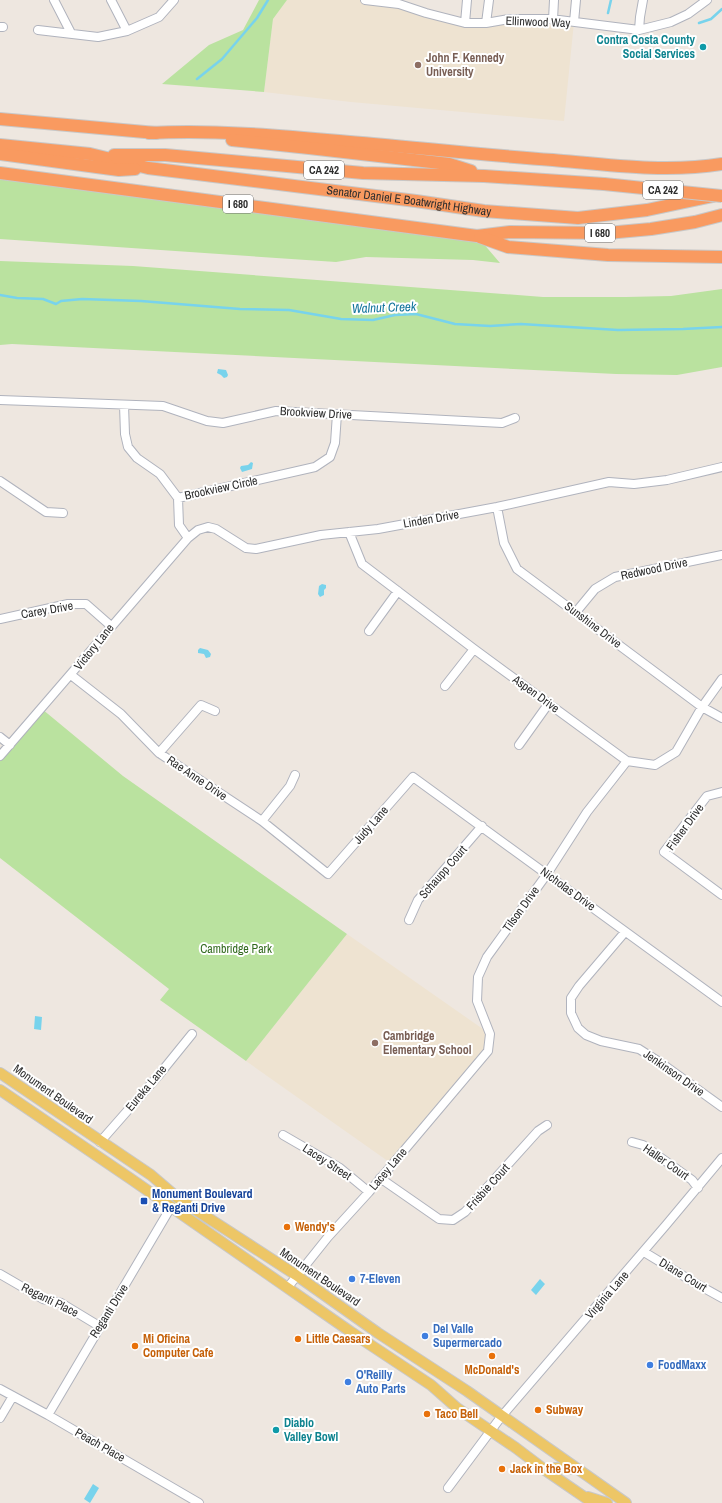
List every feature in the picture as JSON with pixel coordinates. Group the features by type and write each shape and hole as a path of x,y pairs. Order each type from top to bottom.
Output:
{"highway":[{"path":"0,119 309,148 449,164 484,176"},
{"path":"149,133 187,131 267,134 507,157 655,168 710,166 722,164"},
{"name":"Senator Daniel E Boatwright Highway","path":"0,145 90,154 148,168 416,201 484,211 578,218 647,210 722,195"},
{"name":"I 680","path":"0,154 119,170 148,168"},
{"name":"CA 242","path":"90,154 165,155 364,173 484,176 604,184 722,195"},
{"name":"Senator Daniel E Boatwright Highway","path":"0,173 477,236 510,232 615,232 673,225 722,215"},
{"path":"477,236 508,247 608,255 722,257"}],"main road":[{"name":"Monument Boulevard","path":"0,1073 100,1142 151,1175 179,1199 296,1275 626,1503"},
{"path":"0,1090 288,1287 351,1332 432,1384 457,1408 593,1503"},
{"path":"545,1470 555,1468 575,1469"},
{"path":"582,1495 607,1503"}],"street":[{"path":"54,0 70,33"},
{"path":"111,0 127,30"},
{"path":"38,30 98,37 127,30 158,17 174,0"},
{"name":"Ellinwood Way","path":"365,0 399,2 426,14 465,23 486,23 509,19 553,20 639,30 671,22 688,14 707,0"},
{"path":"465,23 467,0"},
{"path":"486,23 489,0"},
{"path":"553,20 554,0"},
{"path":"574,22 576,0"},
{"path":"639,30 643,0"},
{"name":"Brookview Drive","path":"0,400 163,406 207,421 223,423 276,411 502,423 515,418"},
{"name":"Brookview Circle","path":"124,405 125,434 128,447 137,458 160,474 178,498 315,468 330,457 335,442 337,414"},
{"name":"Linden Drive","path":"188,538 198,530 208,528 216,529 246,548 256,549 321,535 378,529 497,507 609,482 634,484 667,480 722,467"},
{"path":"0,481 46,512 63,513"},
{"path":"178,498 179,525 188,538"},
{"name":"Sunshine Drive","path":"497,507 504,543 517,569 702,707 722,718"},
{"name":"Aspen Drive","path":"349,532 362,564 474,650 627,761 655,765 676,752 702,707 722,679"},
{"name":"Victory Lane","path":"0,756 188,538"},
{"name":"Redwood Drive","path":"576,612 595,588 615,577 722,555"},
{"path":"369,631 398,591"},
{"name":"Carey Drive","path":"0,619 68,604 86,604 111,626"},
{"path":"445,686 474,650"},
{"name":"Rae Anne Drive","path":"71,675 121,714 159,753 262,821 328,874"},
{"path":"519,745 549,703"},
{"path":"159,753 201,705 215,711"},
{"path":"0,737 10,745"},
{"name":"Tilson Drive","path":"488,1051 490,1034 477,1001 478,977 487,957 547,874 587,812 627,761"},
{"path":"262,821 290,786 295,775"},
{"name":"Nicholas Drive","path":"413,777 722,1002"},
{"name":"Judy Lane","path":"328,874 413,777"},
{"name":"Fisher Drive","path":"722,792 707,796 664,852 722,895"},
{"name":"Schaupp Court","path":"409,920 418,900 482,826"},
{"name":"Jenkinson Drive","path":"626,932 579,986 571,998 571,1013 578,1028 586,1035 601,1041 639,1049 722,1107"},
{"name":"Eureka Lane","path":"100,1142 153,1082 192,1034"},
{"name":"Lacey Lane","path":"288,1287 296,1275 328,1237 369,1192 488,1051"},
{"name":"Frisbie Court","path":"380,1178 439,1219 453,1220 465,1212 538,1131 547,1125"},
{"name":"Lacey Street","path":"284,1134 340,1168 369,1192"},
{"name":"Haller Court","path":"632,1142 643,1145 692,1180 698,1188"},
{"name":"Virginia Lane","path":"448,1488 490,1430 644,1252 722,1158"},
{"name":"Reganti Drive","path":"48,1415 99,1326 171,1207"},
{"name":"Diane Court","path":"644,1252 722,1298"},
{"name":"Reganti Place","path":"0,1274 43,1299 61,1303 99,1326"},
{"name":"Peach Place","path":"0,1389 48,1415 199,1503"},
{"path":"0,1418 13,1396"}],"shaded area":[{"name":"John F. Kennedy University","path":"287,0 365,0 465,23 574,22 564,121 351,102 264,92 273,19"},
{"name":"Cambridge Elementary School","path":"347,934 490,1034 488,1051 392,1164 246,1061"}],"green space":[{"path":"259,0 287,0 273,19 264,92 162,84 209,45 243,30"},
{"path":"0,173 477,236 500,263 473,260 366,257 336,262 0,239"},
{"path":"0,261 133,266 543,297 671,296 722,289 722,367 677,375 616,374 12,344 0,345"},
{"name":"Cambridge Park","path":"42,709 123,776 347,934 246,1061 160,1000 169,989 0,858 0,756"}],"water":[{"path":"218,369 226,370 228,375 227,377 224,378 217,373"},
{"path":"251,462 253,463 252,469 242,472 240,468 241,466 248,465"},
{"path":"322,584 326,585 326,588 324,590 324,595 320,597 318,594 319,586"},
{"path":"200,648 208,650 211,654 210,657 206,658 204,654 198,653"},
{"path":"35,1016 42,1017 41,1030 34,1029"},
{"path":"540,1279 545,1284 536,1295 531,1290"},
{"path":"93,1484 99,1488 90,1503 84,1499"}],"waterway":[{"path":"197,79 222,59 257,18 268,0"},
{"path":"608,13 611,0"},
{"path":"699,23 711,19 722,9"},
{"name":"Walnut Creek","path":"0,295 17,298 43,299 56,304 61,301 82,299 141,301 240,309 289,310 341,319 373,320 395,315 416,314 455,324 490,326 521,324 618,330 722,327"}],"place":[{"name":"Contra Costa County Social Services","path":"703,47"},
{"name":"John F. Kennedy University","path":"418,65"},
{"name":"Cambridge Elementary School","path":"375,1043"},
{"name":"Monument Boulevard & Reganti Drive","path":"144,1201"},
{"name":"Wendy's","path":"287,1227"},
{"name":"7-Eleven","path":"352,1279"},
{"name":"Del Valle Supermercado","path":"425,1336"},
{"name":"Little Caesars","path":"298,1339"},
{"name":"Mi Oficina Computer Cafe","path":"135,1346"},
{"name":"McDonald's","path":"492,1356"},
{"name":"FoodMaxx","path":"650,1365"},
{"name":"O'Reilly Auto Parts","path":"348,1382"},
{"name":"Subway","path":"538,1410"},
{"name":"Taco Bell","path":"427,1414"},
{"name":"Diablo Valley Bowl","path":"276,1430"},
{"name":"Jack in the Box","path":"502,1469"}]}
